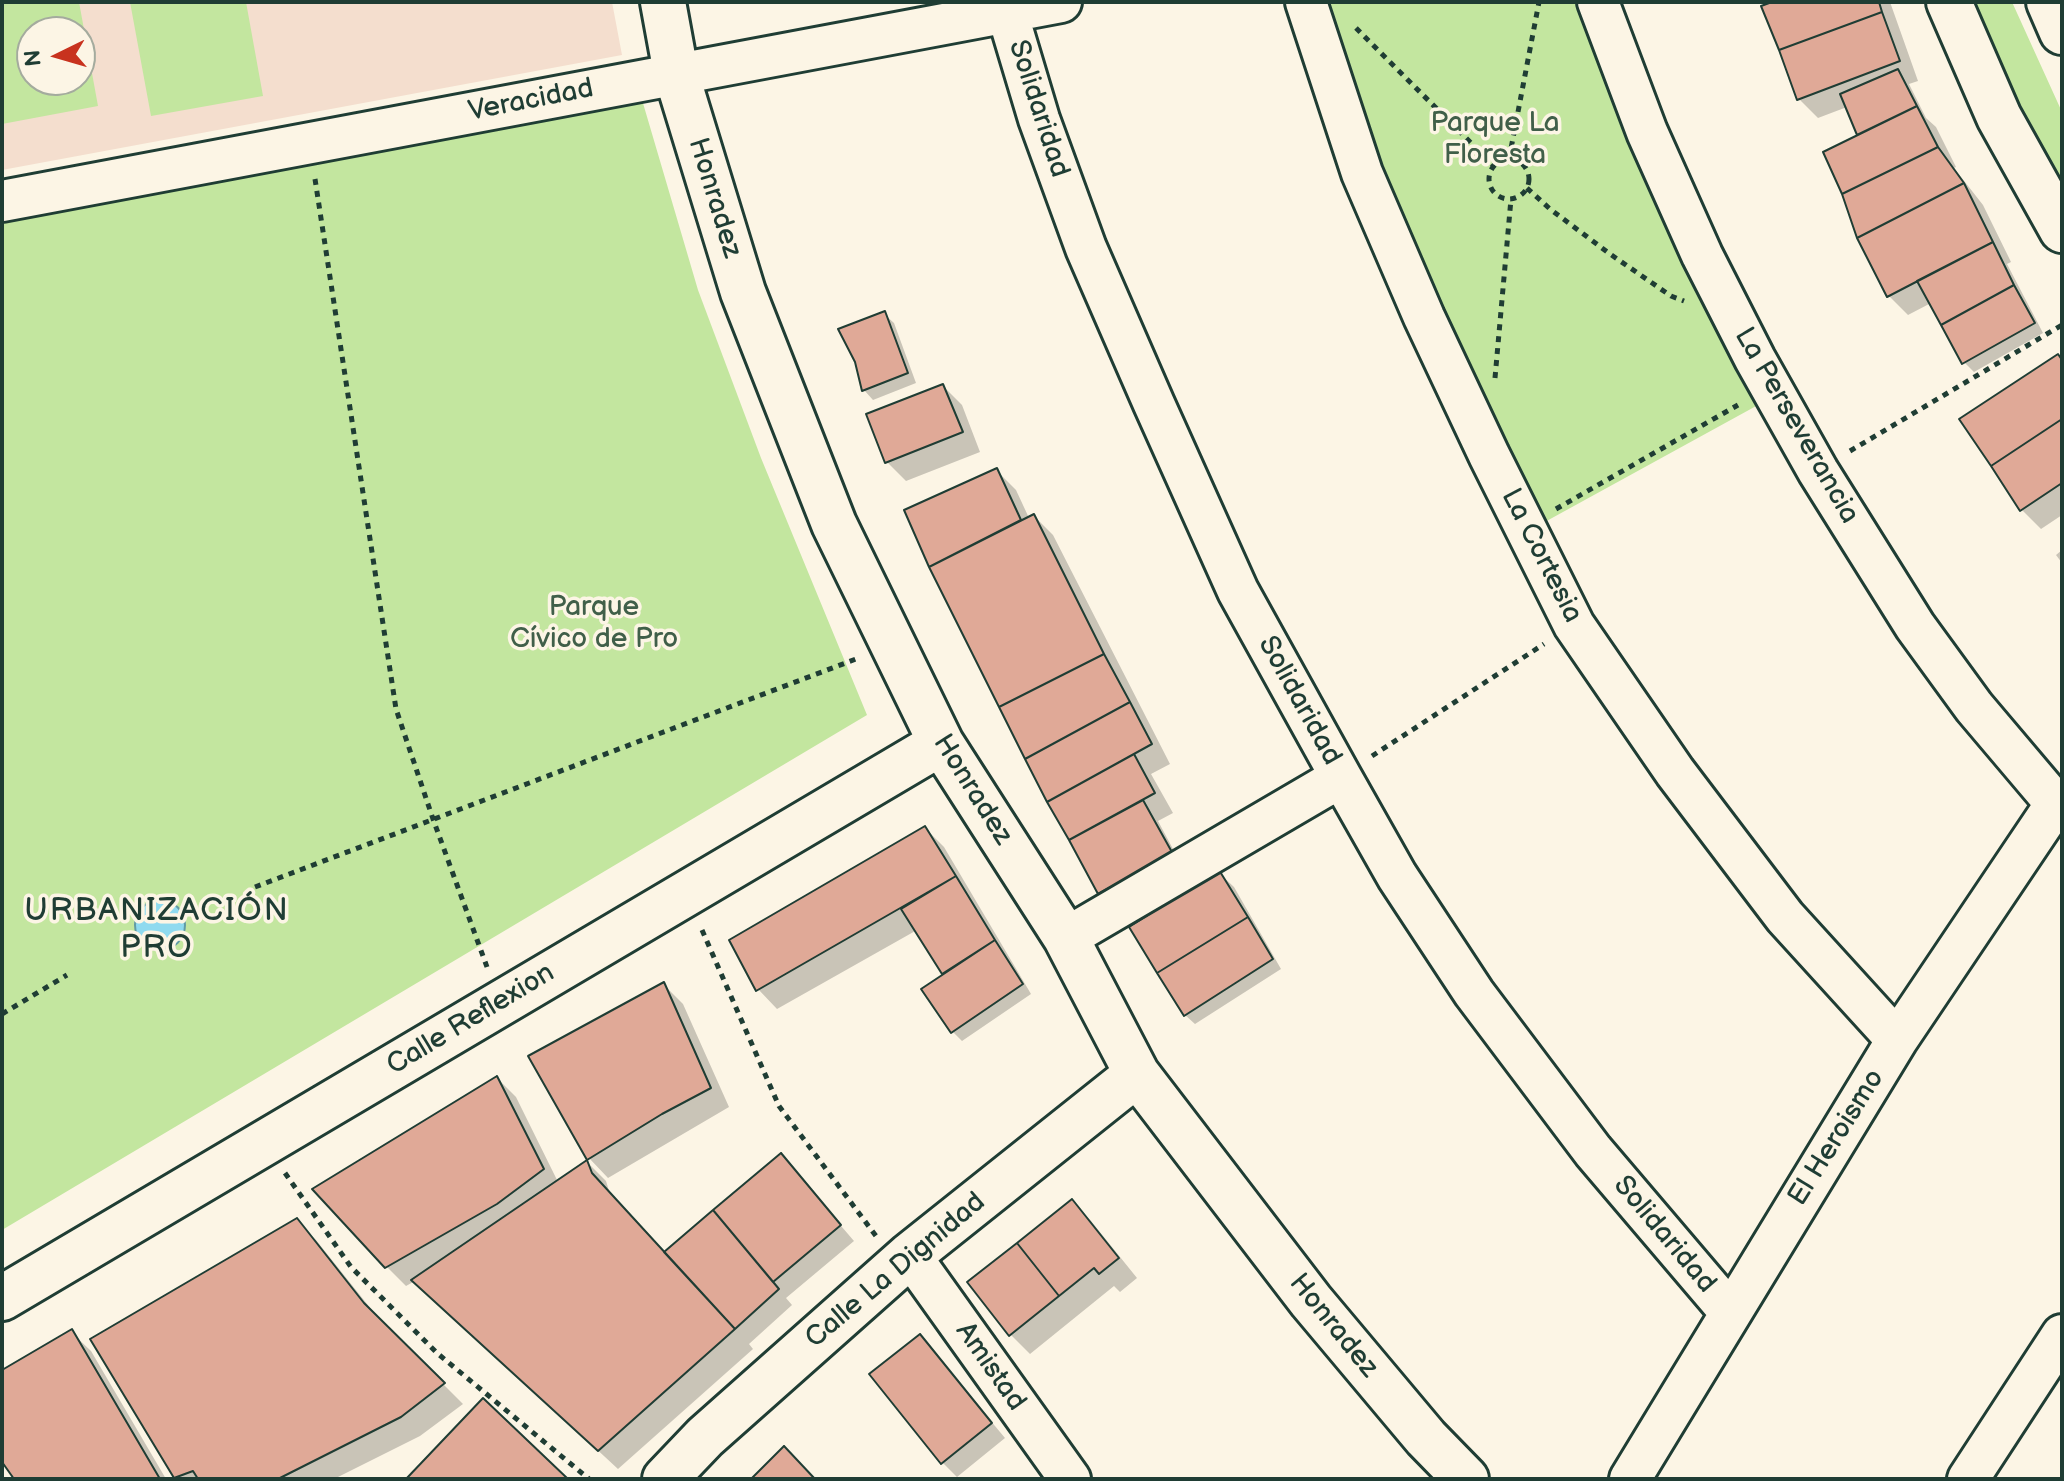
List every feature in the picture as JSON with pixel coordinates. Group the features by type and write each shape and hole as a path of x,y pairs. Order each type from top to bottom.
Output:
{"street":[{"name":"Honradez","path":"663,2 676,73 743,292 834,524 941,743 1066,938 1137,1074 1311,1301 1426,1438 1466,1479"},
{"name":"Veracidad","path":"2,201 1061,2"},
{"name":"La Cortesia","path":"1306,2 1362,173 1424,317 1574,625 1675,772 1785,917 1897,1040"},
{"name":"La Perseverancia","path":"1598,2 1647,132 1696,241 1818,471 1915,626 1974,707 2059,808"},
{"path":"1949,2 1999,117 2062,230"},
{"path":"2049,2 2062,32"},
{"name":"Solidaridad","path":"1007,12 1039,119 1086,248 1154,404 1238,591 1341,777 1397,876 1474,993 1593,1151 1730,1312"},
{"name":"Calle Reflexion","path":"2,1298 941,743"},
{"path":"1066,938 1341,777"},
{"name":"El Heroismo","path":"1630,1479 1897,1040 2059,808"},
{"name":"Calle La Dignidad","path":"665,1479 705,1437 904,1260 1137,1074"},
{"name":"Amistad","path":"904,1260 1070,1479"},
{"path":"1968,1479 2062,1335"}],"path":[{"path":"1509,159 1539,2"},
{"path":"1352,22 1494,166"},
{"path":"310,143 396,709 500,1002"},
{"path":"1509,159 1519,161 1526,168 1529,178 1527,188 1511,199 1496,194 1491,188 1490,173 1500,161 1509,159"},
{"path":"1527,188 1610,254 1671,296 1690,304"},
{"path":"1495,381 1511,199"},
{"path":"1818,471 2062,325"},
{"path":"1524,526 1771,387"},
{"path":"1341,777 1574,625"},
{"path":"255,887 892,645"},
{"path":"685,893 779,1106 904,1260"},
{"path":"2,1014 67,975"},
{"path":"263,1143 351,1267 437,1353 589,1479"}],"shaded area":[{"path":"2,2 612,2 622,55 2,170"}],"green space":[{"path":"2,2 79,2 82,16 16,16 16,96 96,95 98,106 2,124"},
{"path":"130,2 246,2 263,96 151,116"},
{"name":"Parque La Floresta","path":"1323,2 1585,2 1715,315 1758,405 1532,529 1438,338"},
{"path":"1966,2 2012,2 2062,112 2062,203"},
{"name":"Parque Cívico de Pro","path":"635,76 698,290 761,458 867,715 2,1230 2,211"}],"water":[{"path":"160,900 178,907 185,925 178,943 160,950 142,943 135,925 142,907"}],"building":[{"path":"1772,2 1879,2 1882,12 1779,50 1761,6"},
{"path":"1882,12 1900,61 1797,100 1779,50"},
{"path":"1898,69 1917,106 1857,135 1840,94"},
{"path":"1917,106 1938,147 1842,194 1823,152"},
{"path":"1938,147 1964,183 1857,238 1842,194"},
{"path":"1964,183 1993,242 1887,297 1857,238"},
{"path":"1993,242 2014,285 1941,325 1917,281"},
{"path":"2014,285 2035,323 1962,364 1941,325"},
{"path":"885,311 908,373 862,391 855,362 838,329"},
{"path":"2058,354 2062,360 2062,419 1991,466 1959,419"},
{"path":"943,384 963,432 885,463 866,414"},
{"path":"2062,419 2062,483 2020,511 1991,466"},
{"path":"997,468 1021,520 929,567 904,510"},
{"path":"1034,514 1104,654 999,707 929,567"},
{"path":"1104,654 1130,702 1025,759 999,707"},
{"path":"1130,702 1152,744 1047,802 1025,759"},
{"path":"1134,754 1155,793 1069,840 1047,802"},
{"path":"1143,800 1173,854 1098,894 1069,840"},
{"path":"925,826 956,876 756,991 729,940"},
{"path":"1219,870 1248,917 1157,973 1129,927"},
{"path":"956,876 995,940 942,974 901,909"},
{"path":"1248,917 1273,959 1184,1016 1157,973"},
{"path":"995,940 1023,984 951,1033 921,989"},
{"path":"664,982 711,1088 587,1160 528,1056"},
{"path":"497,1076 544,1169 497,1204 385,1268 312,1189"},
{"path":"781,1153 841,1225 773,1282 713,1210"},
{"path":"587,1160 592,1173 735,1329 598,1451 411,1280"},
{"path":"1072,1199 1119,1258 1099,1274 1094,1268 1059,1296 1017,1243"},
{"path":"713,1210 779,1289 735,1329 664,1252"},
{"path":"297,1218 364,1303 445,1383 401,1417 278,1479 198,1479 193,1471 174,1478 90,1339"},
{"path":"1017,1243 1059,1296 1009,1336 967,1282"},
{"path":"72,1329 160,1479 14,1479 2,1462 2,1370"},
{"path":"920,1334 992,1423 941,1464 869,1374"},
{"path":"483,1398 568,1479 406,1479"},
{"path":"784,1446 815,1479 751,1479"}],"district":[{"name":"URBANIZACIÓN PRO","path":"157,930"}]}
